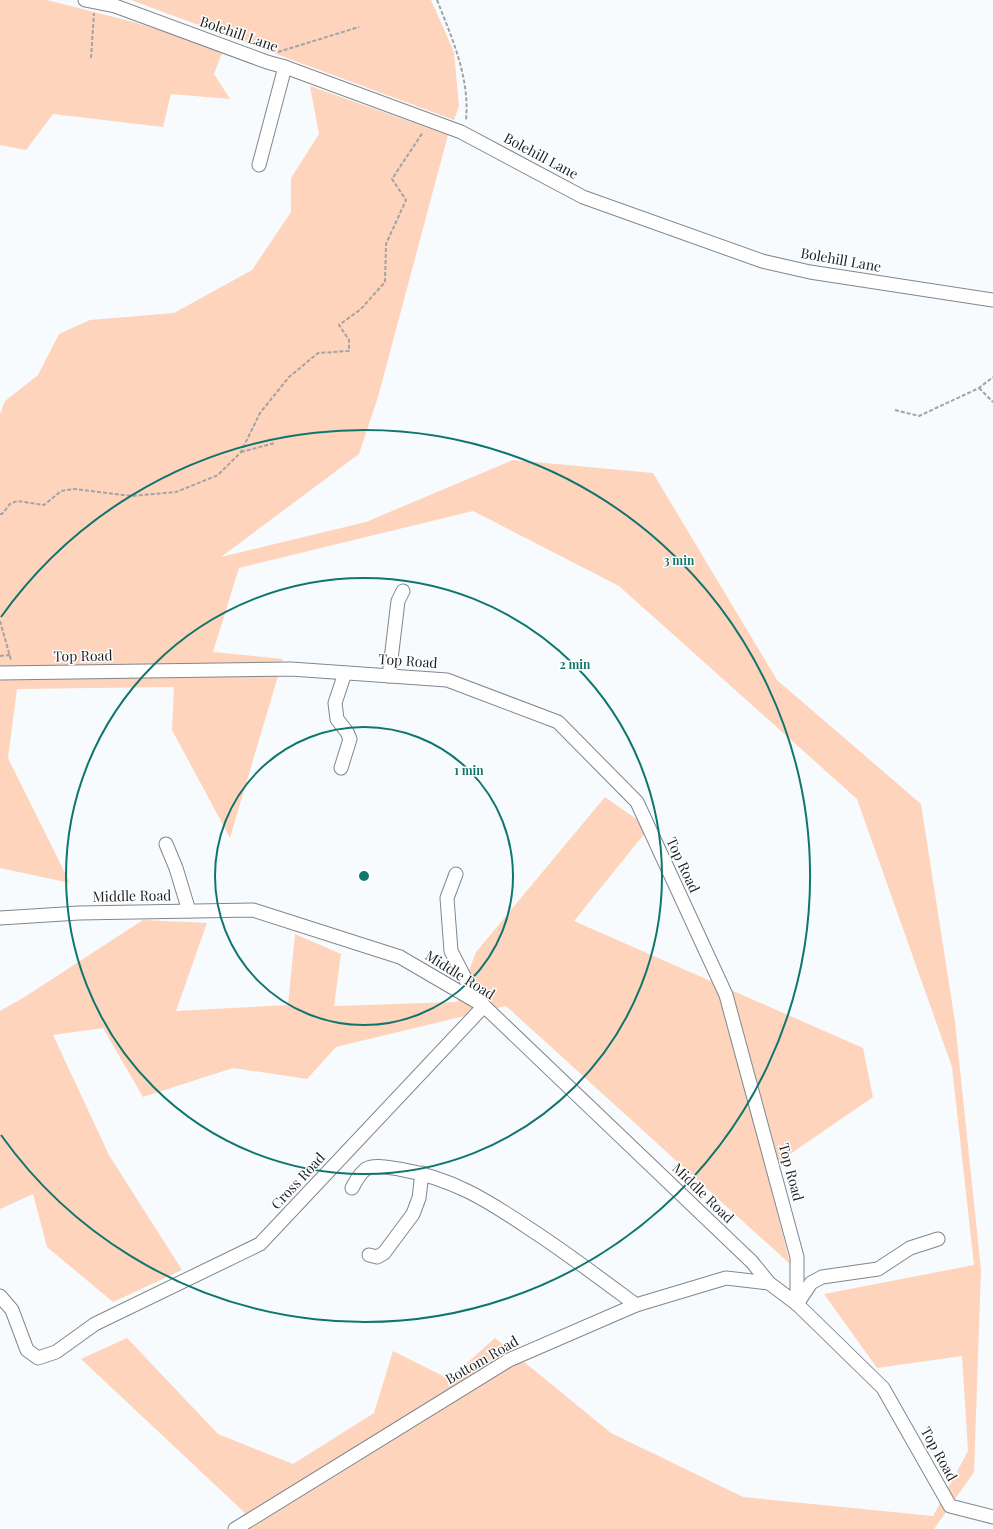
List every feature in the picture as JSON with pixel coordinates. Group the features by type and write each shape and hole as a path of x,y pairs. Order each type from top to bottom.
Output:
{"street":[{"name":"Bolehill Lane","path":"90,1 115,6 461,132 583,197 762,261 810,272 993,300"},
{"path":"259,165 285,67"},
{"path":"389,676 398,601 403,590"},
{"name":"Top Road","path":"0,673 291,669 447,680 558,722 636,802 726,995 797,1257 797,1304 883,1388 950,1506 993,1517"},
{"path":"341,768 350,739 347,732 337,719 335,703 345,673"},
{"path":"166,844 176,868 189,911"},
{"path":"456,874 447,898 451,951 471,990 484,1006"},
{"name":"Middle Road","path":"0,918 79,913 253,910 400,957 484,1006 752,1262 769,1283 797,1304"},
{"name":"Cross Road","path":"0,1296 12,1310 27,1350 38,1358 56,1352 95,1324 260,1244 484,1006"},
{"path":"352,1188 359,1175 368,1168 379,1167 422,1173 456,1185 494,1205 566,1252 636,1304"},
{"path":"369,1255 377,1257 384,1253 413,1214 419,1198 422,1173"},
{"path":"797,1304 811,1283 822,1277 878,1268 910,1248 938,1239"},
{"name":"Bottom Road","path":"235,1529 509,1360 636,1304 726,1278 769,1283"}],"path":[{"path":"437,0 457,50 464,79 467,105 465,124 461,132"},
{"path":"90,1 91,58"},
{"path":"267,62 273,53 359,27"},
{"path":"0,514 2,514 10,504 17,501 44,505 62,491 74,489 132,496 176,492 218,475 240,452 260,413 288,377 318,353 348,351 349,340 339,325 361,309 385,282 386,244 406,200 392,179 429,120"},
{"path":"895,410 919,416 979,388 993,377"},
{"path":"979,388 993,402"},
{"path":"240,452 275,443"},
{"path":"0,621 15,673"},
{"path":"0,656 10,655"}],"shaded area":[{"path":"0,0 47,0 137,23 222,53 214,74 230,99 171,94 163,127 53,114 26,150 0,145"},
{"path":"131,0 431,0 454,52 459,106 454,120"},
{"path":"310,86 448,135 378,397 359,454 221,557 366,522 513,460 653,473 777,680 921,804 955,1022 981,1270 974,1472 934,1529 227,1529 245,1513 81,1359 127,1338 218,1434 293,1464 374,1413 393,1351 449,1379 495,1338 611,1433 743,1497 933,1516 968,1451 962,1356 877,1368 824,1294 974,1265 952,1067 857,799 619,586 473,511 239,568 213,652 283,659 230,838 172,730 174,687 17,689 8,758 70,883 0,868 0,414 5,401 38,375 59,334 90,320 174,313 252,270 291,212 291,178 319,134"},
{"path":"605,797 649,828 574,921 863,1048 873,1097 767,1170 790,1264 506,1006 336,1047 307,1079 233,1068 143,1097 103,1028 53,1035 109,1155 182,1270 113,1302 47,1247 33,1194 0,1209 0,1011 23,998 143,920 207,923 176,1011 288,1005 295,934 341,954 334,1006 457,1002 476,952"}]}
